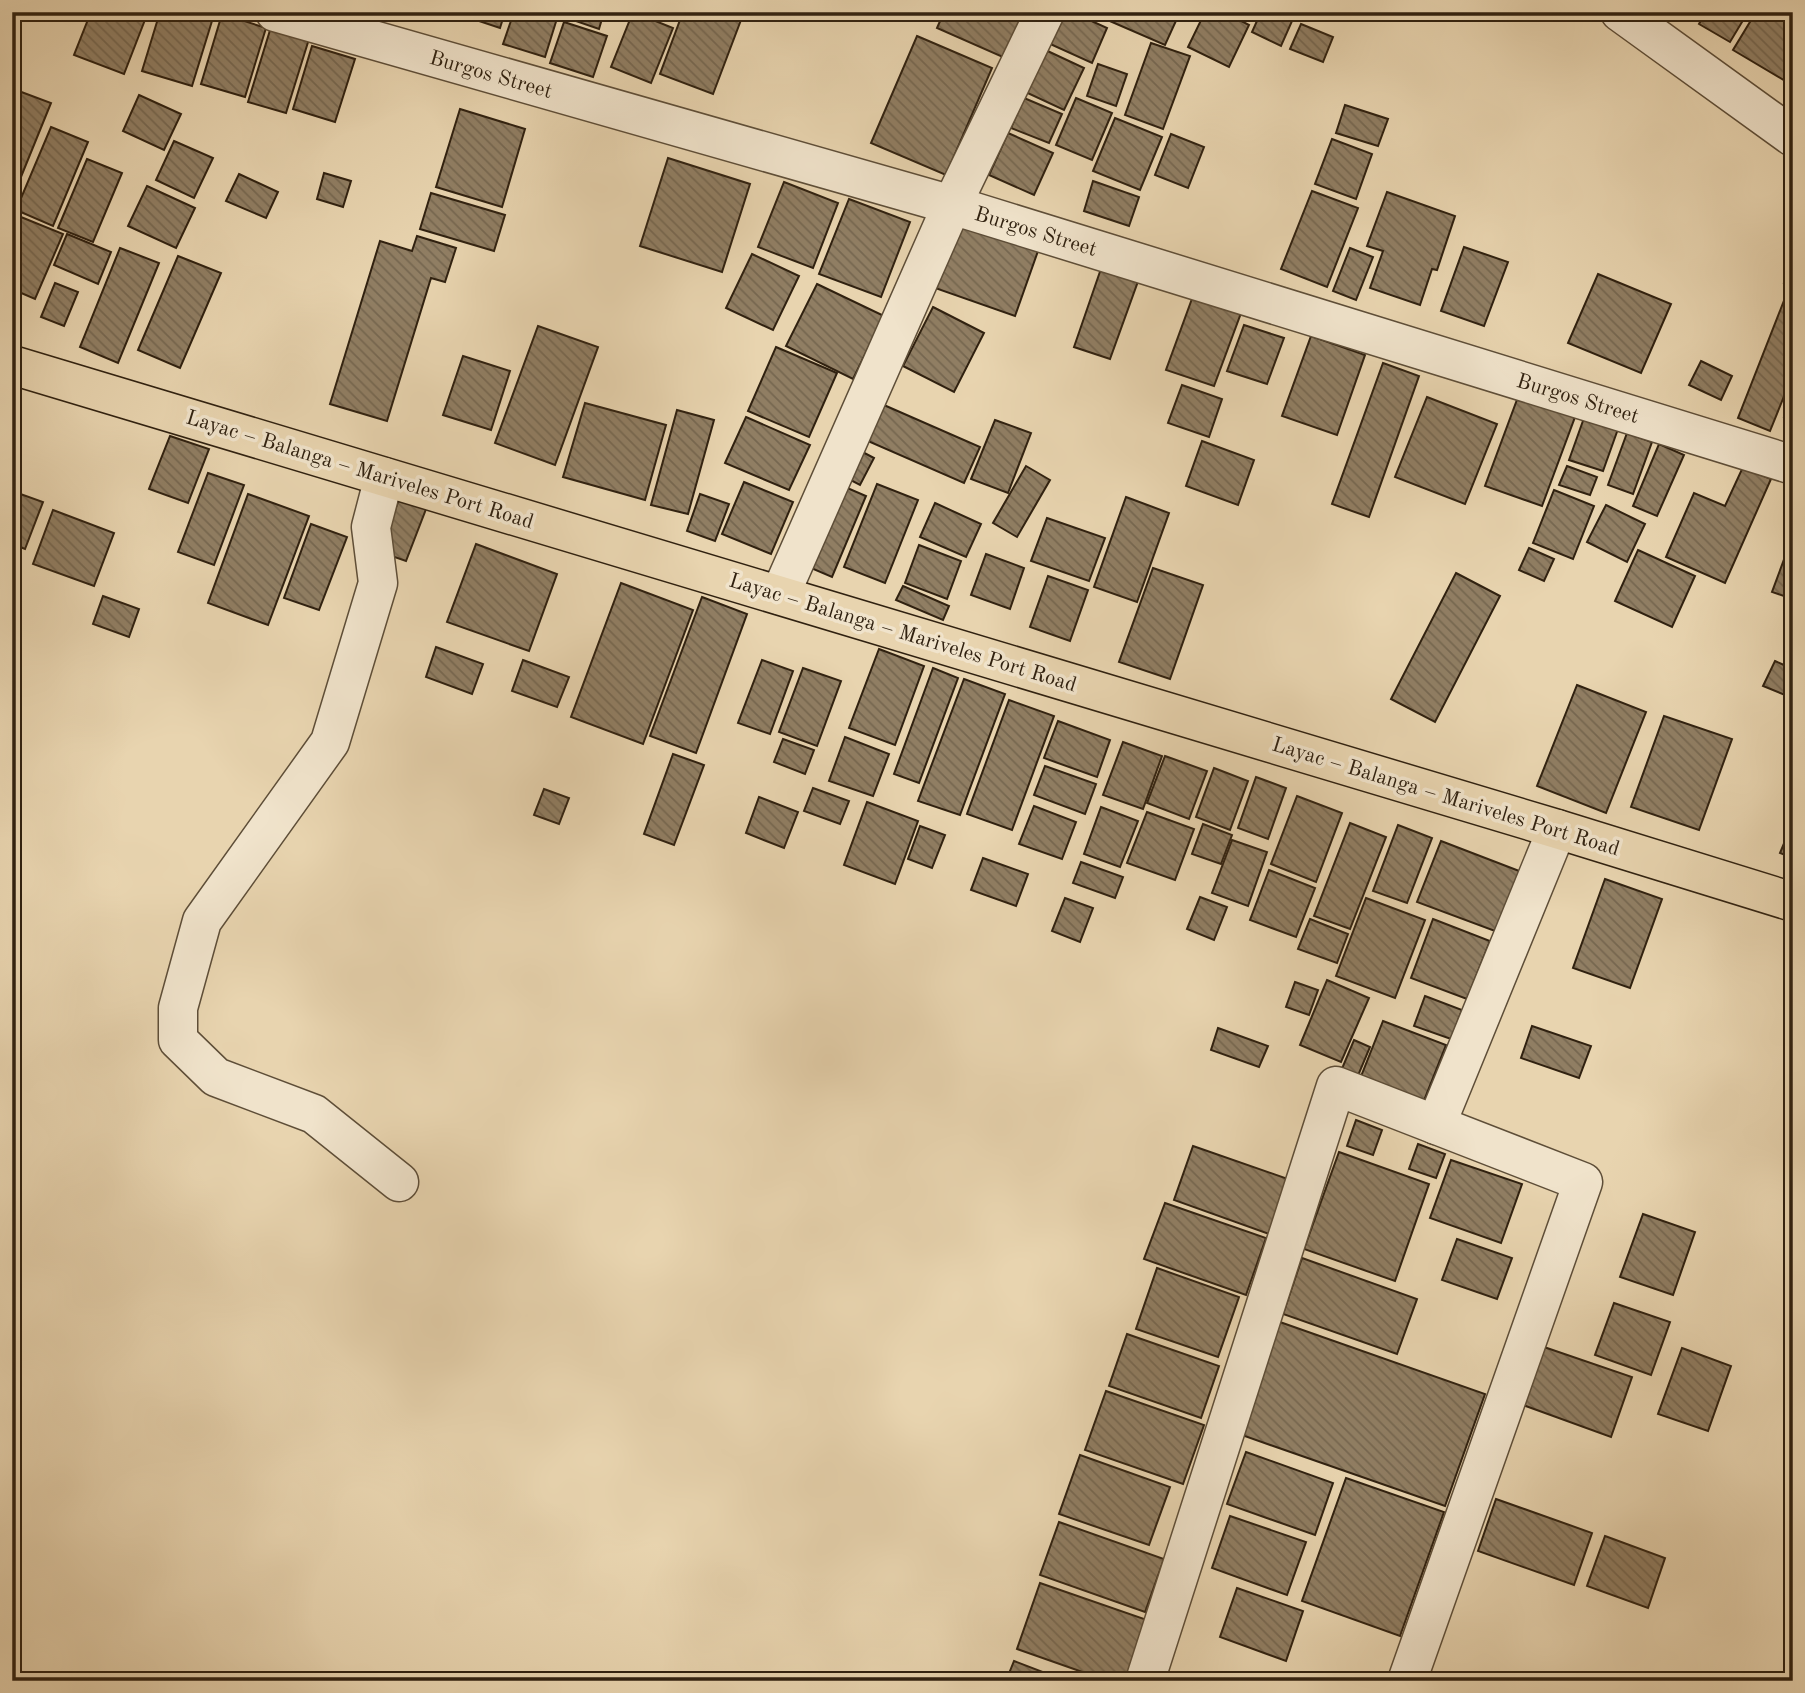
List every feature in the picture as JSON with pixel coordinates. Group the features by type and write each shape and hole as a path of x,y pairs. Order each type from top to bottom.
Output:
{"main road":[{"name":"Layac – Balanga – Mariveles Port Road","path":"12,365 1793,902"}],"street":[{"name":"Burgos Street","path":"275,12 952,205 1793,465"},
{"path":"780,595 952,205 1045,12"},
{"path":"1620,12 1793,137"},
{"path":"384,477 371,527 378,583 330,741 202,921 178,1008 178,1040 216,1077 314,1114 398,1182"},
{"path":"1436,1125 1558,829"},
{"path":"1145,1681 1336,1086 1583,1182 1407,1681"}],"building":[{"path":"91,12 148,12 124,74 74,55"},
{"path":"160,12 181,12 212,21 192,86 142,71"},
{"path":"452,12 505,12 500,28"},
{"path":"514,12 559,12 545,57 503,44"},
{"path":"566,12 604,12 599,29 564,17"},
{"path":"633,12 673,28 651,83 611,67"},
{"path":"652,12 678,12 676,20"},
{"path":"683,12 744,12 713,94 660,74"},
{"path":"944,12 1025,12 1005,58 937,28"},
{"path":"1062,12 1072,12 1107,28 1092,63 1048,43"},
{"path":"1089,12 1180,12 1165,45"},
{"path":"1205,12 1224,12 1249,25 1229,67 1188,47"},
{"path":"1261,12 1296,12 1281,46 1252,32"},
{"path":"1706,12 1748,12 1730,42 1699,24"},
{"path":"1756,12 1771,12 1793,25 1792,85 1733,50"},
{"path":"222,14 266,28 245,97 201,84"},
{"path":"564,22 607,36 593,77 550,63"},
{"path":"1301,24 1333,37 1323,62 1290,49"},
{"path":"271,27 309,39 286,113 248,102"},
{"path":"917,36 992,68 946,175 871,143"},
{"path":"1151,43 1190,56 1163,129 1125,115"},
{"path":"312,46 355,59 335,122 293,109"},
{"path":"1039,47 1084,68 1064,110 1019,89"},
{"path":"1098,64 1127,74 1116,106 1087,96"},
{"path":"16,90 51,103 12,199 12,99"},
{"path":"139,95 181,114 164,150 123,131"},
{"path":"1024,98 1062,114 1049,143 1011,128"},
{"path":"1076,98 1112,113 1092,160 1056,145"},
{"path":"1345,105 1388,119 1378,146 1336,133"},
{"path":"460,109 525,129 502,207 436,187"},
{"path":"1115,118 1162,137 1140,190 1093,171"},
{"path":"51,127 88,142 53,226 16,210"},
{"path":"1008,133 1053,153 1034,195 989,175"},
{"path":"1171,134 1204,147 1188,188 1155,175"},
{"path":"1332,139 1372,154 1356,199 1315,184"},
{"path":"174,141 213,158 194,198 156,180"},
{"path":"668,158 750,184 722,272 640,246"},
{"path":"87,159 122,173 93,242 58,228"},
{"path":"324,173 351,181 343,207 317,199"},
{"path":"239,174 278,192 266,218 226,201"},
{"path":"1093,181 1139,197 1129,226 1084,211"},
{"path":"784,182 838,203 813,268 758,247"},
{"path":"147,186 195,208 176,248 128,226"},
{"path":"1312,191 1358,208 1327,287 1281,269"},
{"path":"1387,192 1455,216 1437,270 1432,269 1420,305 1370,288 1383,251 1367,246"},
{"path":"431,193 505,215 494,251 420,229"},
{"path":"849,199 910,222 881,297 819,274"},
{"path":"16,215 63,234 35,299 12,289 12,223"},
{"path":"959,223 1038,251 1015,316 935,288"},
{"path":"67,234 111,252 98,284 54,265"},
{"path":"417,236 456,248 445,282 431,278 387,421 330,404 380,241 412,251"},
{"path":"1464,247 1508,262 1484,326 1441,311"},
{"path":"120,248 159,263 118,363 80,347"},
{"path":"1350,248 1373,257 1356,300 1333,291"},
{"path":"752,254 799,276 773,330 726,308"},
{"path":"178,256 221,273 180,368 138,350"},
{"path":"1104,260 1141,273 1110,359 1074,347"},
{"path":"1793,261 1793,286 1784,283"},
{"path":"1598,274 1671,304 1641,373 1568,343"},
{"path":"55,283 78,292 64,326 41,317"},
{"path":"817,284 884,316 853,379 786,346"},
{"path":"1193,296 1241,313 1214,386 1166,370"},
{"path":"1785,298 1793,301 1793,374 1770,431 1738,418"},
{"path":"933,307 984,333 954,392 903,366"},
{"path":"1244,325 1284,338 1267,384 1227,371"},
{"path":"538,326 598,347 555,465 495,443"},
{"path":"1311,336 1365,355 1337,435 1282,416"},
{"path":"776,347 837,373 809,437 748,411"},
{"path":"463,356 510,371 491,430 443,415"},
{"path":"1701,361 1732,376 1721,400 1689,385"},
{"path":"1383,363 1419,376 1369,517 1332,504"},
{"path":"1182,385 1222,399 1209,437 1168,423"},
{"path":"1427,397 1497,424 1465,504 1395,477"},
{"path":"1518,397 1575,417 1542,506 1485,486"},
{"path":"1793,397 1793,422 1784,417"},
{"path":"877,402 980,447 964,483 861,438"},
{"path":"585,403 666,425 645,500 563,477"},
{"path":"677,410 714,420 688,514 651,505"},
{"path":"746,417 810,445 789,490 725,463"},
{"path":"1584,418 1618,429 1603,471 1569,460"},
{"path":"995,420 1031,433 1008,493 971,479"},
{"path":"1627,433 1652,442 1633,494 1608,485"},
{"path":"170,436 209,449 188,503 149,489"},
{"path":"1202,441 1254,460 1238,505 1186,486"},
{"path":"1659,444 1684,455 1657,516 1633,506"},
{"path":"853,447 874,458 860,485 839,474"},
{"path":"1026,466 1050,480 1017,537 993,523"},
{"path":"1567,466 1597,477 1590,495 1559,485"},
{"path":"1743,467 1771,479 1725,583 1666,557 1694,493 1725,506"},
{"path":"208,473 244,485 214,565 178,552"},
{"path":"831,481 866,496 832,577 797,562"},
{"path":"744,482 793,502 771,554 722,534"},
{"path":"877,484 918,500 885,583 844,567"},
{"path":"1554,490 1594,506 1573,559 1533,543"},
{"path":"12,491 43,502 25,549 12,544"},
{"path":"248,494 309,516 268,625 208,603"},
{"path":"700,494 729,504 715,541 687,531"},
{"path":"1126,497 1169,513 1137,602 1094,587"},
{"path":"399,499 426,509 406,561 380,552"},
{"path":"935,503 981,524 966,557 920,537"},
{"path":"1606,505 1645,524 1627,562 1587,542"},
{"path":"53,510 114,533 94,586 33,564"},
{"path":"1047,518 1105,538 1089,581 1031,561"},
{"path":"311,524 347,537 319,610 284,598"},
{"path":"1793,535 1793,599 1772,592"},
{"path":"476,544 557,574 529,651 447,622"},
{"path":"919,545 961,561 947,599 905,583"},
{"path":"1529,548 1554,559 1544,581 1519,570"},
{"path":"1638,550 1695,576 1672,627 1615,601"},
{"path":"986,554 1024,568 1010,609 971,595"},
{"path":"1153,568 1203,585 1170,679 1119,662"},
{"path":"1456,573 1500,596 1435,722 1391,699"},
{"path":"1048,576 1088,590 1070,641 1030,627"},
{"path":"621,583 693,610 643,744 571,717"},
{"path":"903,586 949,606 943,620 896,600"},
{"path":"103,596 139,609 129,637 93,624"},
{"path":"702,597 747,614 696,753 650,736"},
{"path":"436,647 483,664 472,694 426,677"},
{"path":"879,649 924,666 895,745 849,728"},
{"path":"523,660 569,677 557,707 512,691"},
{"path":"762,660 793,671 770,734 738,723"},
{"path":"1775,661 1793,669 1793,678 1785,695 1763,686"},
{"path":"803,668 841,681 817,746 779,732"},
{"path":"933,668 958,678 919,783 894,774"},
{"path":"964,679 1005,694 960,815 918,801"},
{"path":"1577,685 1646,712 1606,813 1537,786"},
{"path":"1009,700 1054,716 1012,830 967,814"},
{"path":"1664,716 1732,739 1699,830 1631,807"},
{"path":"1058,721 1110,740 1097,777 1044,758"},
{"path":"845,737 889,754 873,796 829,781"},
{"path":"783,739 814,750 805,774 774,762"},
{"path":"1123,742 1162,756 1143,809 1103,795"},
{"path":"673,754 704,765 674,845 644,834"},
{"path":"1165,756 1207,771 1189,819 1147,803"},
{"path":"1045,766 1096,784 1085,814 1034,795"},
{"path":"1214,768 1248,781 1230,830 1196,817"},
{"path":"1256,777 1286,788 1268,839 1238,828"},
{"path":"813,788 849,801 840,824 804,811"},
{"path":"544,789 569,798 559,824 534,815"},
{"path":"1297,796 1342,813 1316,882 1271,864"},
{"path":"759,797 798,812 784,848 746,833"},
{"path":"867,802 918,821 895,884 844,865"},
{"path":"1034,806 1076,822 1062,859 1019,844"},
{"path":"1101,807 1138,821 1120,867 1084,854"},
{"path":"1147,812 1194,829 1175,880 1127,863"},
{"path":"1793,822 1793,858 1780,853"},
{"path":"1350,823 1386,837 1350,929 1314,916"},
{"path":"1203,824 1232,835 1221,864 1192,854"},
{"path":"1398,825 1432,838 1407,903 1373,891"},
{"path":"920,826 945,835 932,868 908,859"},
{"path":"1232,840 1267,852 1248,906 1212,893"},
{"path":"1441,841 1527,874 1503,934 1417,902"},
{"path":"983,858 1028,874 1016,906 971,890"},
{"path":"1081,862 1123,877 1115,898 1073,883"},
{"path":"1269,870 1315,888 1296,937 1250,920"},
{"path":"1605,879 1662,899 1630,988 1573,968"},
{"path":"1200,897 1227,907 1214,940 1187,929"},
{"path":"1065,898 1093,908 1080,942 1052,931"},
{"path":"1366,898 1425,920 1395,998 1336,976"},
{"path":"1310,919 1348,934 1337,963 1298,949"},
{"path":"1433,919 1490,941 1467,999 1411,978"},
{"path":"1327,980 1369,998 1341,1062 1300,1045"},
{"path":"1295,982 1318,990 1309,1015 1286,1007"},
{"path":"1425,996 1462,1010 1451,1039 1414,1026"},
{"path":"1383,1021 1446,1045 1423,1103 1360,1079"},
{"path":"1532,1026 1591,1046 1579,1078 1521,1058"},
{"path":"1218,1028 1268,1046 1259,1067 1211,1050"},
{"path":"1354,1040 1370,1047 1357,1078 1341,1071"},
{"path":"1356,1120 1382,1130 1373,1155 1347,1146"},
{"path":"1418,1144 1445,1154 1436,1178 1409,1169"},
{"path":"1193,1146 1288,1179 1269,1234 1174,1200"},
{"path":"1339,1152 1429,1184 1395,1281 1304,1249"},
{"path":"1451,1160 1522,1184 1501,1243 1430,1218"},
{"path":"1165,1203 1266,1238 1246,1295 1144,1259"},
{"path":"1643,1214 1695,1232 1673,1295 1620,1277"},
{"path":"1457,1239 1512,1258 1497,1299 1442,1280"},
{"path":"1302,1258 1417,1299 1397,1354 1283,1314"},
{"path":"1157,1268 1239,1297 1218,1357 1136,1329"},
{"path":"1614,1303 1670,1322 1651,1375 1595,1355"},
{"path":"1277,1321 1485,1394 1445,1506 1236,1433"},
{"path":"1127,1334 1219,1366 1201,1418 1109,1386"},
{"path":"1544,1347 1632,1377 1611,1437 1523,1405"},
{"path":"1682,1348 1731,1366 1708,1431 1658,1414"},
{"path":"1106,1391 1204,1425 1183,1484 1085,1450"},
{"path":"1246,1452 1333,1483 1315,1535 1227,1504"},
{"path":"1080,1455 1170,1487 1149,1545 1059,1514"},
{"path":"1346,1478 1444,1512 1400,1636 1302,1601"},
{"path":"1496,1499 1592,1533 1574,1585 1478,1551"},
{"path":"1230,1516 1306,1542 1287,1595 1212,1568"},
{"path":"1059,1522 1164,1559 1145,1612 1040,1575"},
{"path":"1605,1536 1665,1558 1648,1608 1587,1586"},
{"path":"1040,1583 1150,1621 1128,1681 1108,1681 1017,1649"},
{"path":"1237,1588 1303,1611 1286,1661 1220,1637"},
{"path":"1014,1661 1066,1681 1006,1681"}]}
